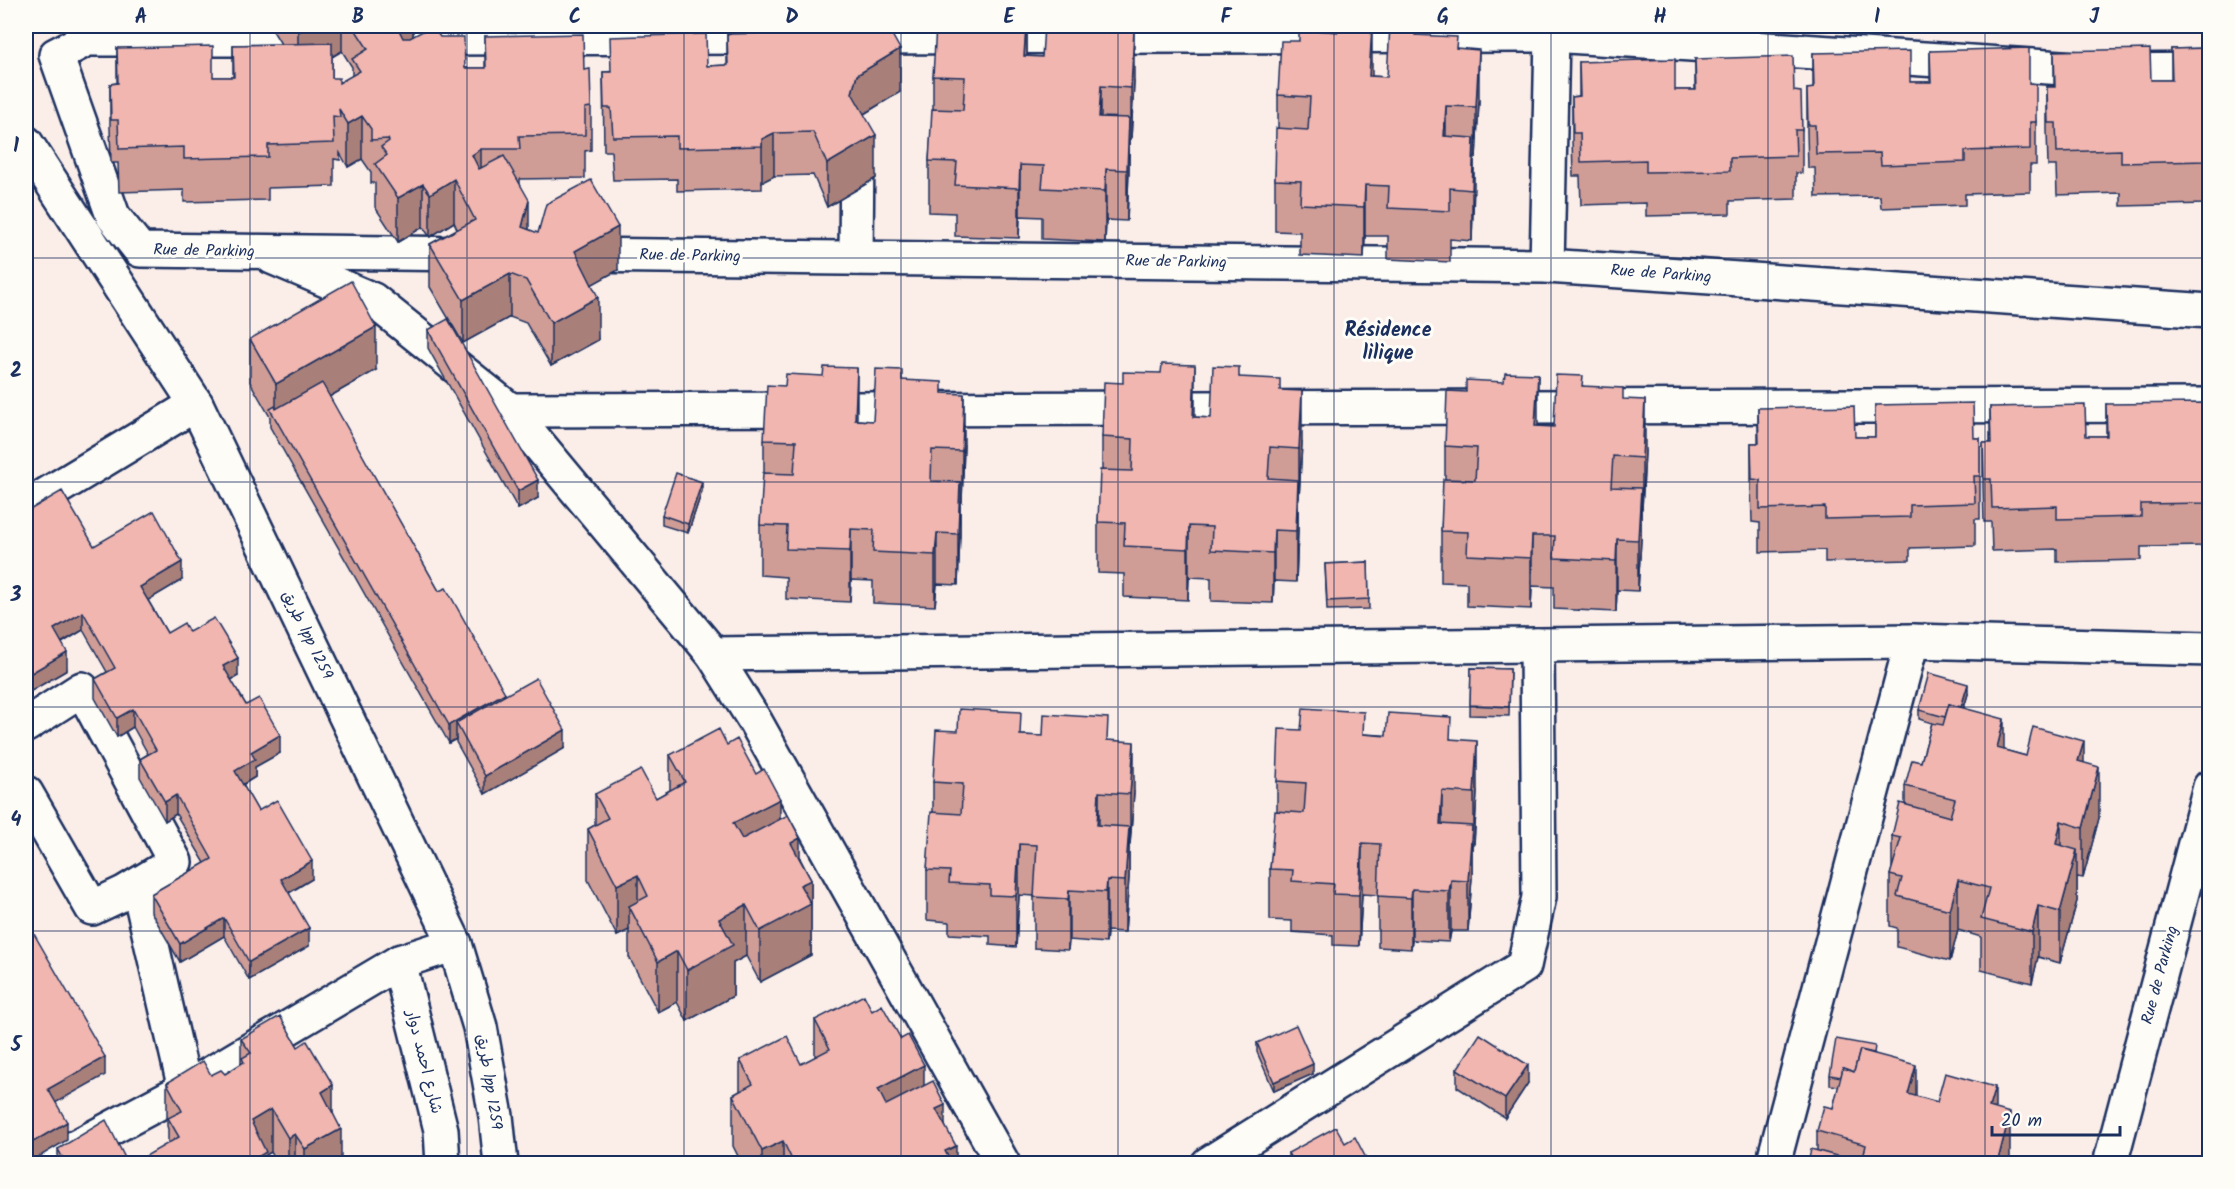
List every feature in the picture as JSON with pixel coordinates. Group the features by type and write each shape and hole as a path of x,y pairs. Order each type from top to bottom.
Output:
{"street":[{"path":"1547,266 1552,35"},
{"path":"396,38 1552,35 2109,71 2210,70"},
{"path":"857,72 858,37"},
{"name":"Rue de Parking","path":"348,39 87,39 56,55 113,216 140,250 508,254"},
{"path":"856,258 857,119"},
{"name":"طريق lpp 1259","path":"26,142 196,404 455,945 480,1027 496,1116 501,1164"},
{"path":"257,251 372,300 510,411 712,654 755,721 1003,1164"},
{"name":"Rue de Parking","path":"544,255 1547,266 2210,311"},
{"path":"26,507 196,404"},
{"path":"510,411 2210,405"},
{"path":"712,654 1912,641 2210,649"},
{"path":"1773,1164 1912,641"},
{"path":"1208,1164 1524,966 1539,897 1537,645"},
{"path":"26,724 82,689 175,862 138,885 92,908 26,793"},
{"name":"Rue de Parking","path":"2110,1164 2210,787"},
{"path":"138,885 185,1089"},
{"path":"44,1164 185,1089 399,962 455,945"},
{"name":"شارع احمد دوار","path":"399,962 441,1130 443,1164"}],"building":[{"path":"295,26 310,26 298,32"},
{"path":"353,26 397,26 403,38 410,38 432,26 440,37 464,37 465,68 486,68 485,36 583,34 584,70 590,69 591,107 585,108 585,135 519,136 520,149 481,149 472,155 479,169 504,156 529,200 522,227 538,233 546,204 591,180 618,227 575,251 598,297 551,323 526,280 510,274 463,300 430,244 475,220 454,179 430,194 423,184 398,198 375,164 387,155 381,147 389,141 388,139 371,140 371,129 362,116 348,124 339,109 340,117 333,116 334,143 268,145 268,157 184,159 184,147 119,149 118,120 111,120 110,84 118,83 117,48 213,46 213,77 234,77 233,45 332,43 332,78 339,78 339,83 360,71 352,59 368,49"},
{"path":"766,26 887,26 900,49 857,75 852,93 876,135 827,164 813,132 774,133 762,139 762,146 677,148 677,136 613,137 611,108 604,108 603,72 611,72 610,37 706,34 707,66 728,65 727,34 770,33"},
{"path":"936,26 1026,26 1024,56 1042,57 1044,26 1112,26 1111,29 1134,30 1131,88 1101,86 1099,117 1129,118 1127,170 1106,169 1105,191 1042,188 1044,166 1020,165 1019,188 955,185 957,162 929,161 932,109 963,110 965,77 933,76"},
{"path":"1338,26 1372,26 1369,76 1387,77 1390,26 1416,26 1415,35 1457,37 1456,48 1479,50 1476,107 1446,106 1444,136 1474,138 1472,190 1450,188 1450,211 1388,208 1389,186 1365,185 1364,207 1300,204 1301,181 1275,180 1276,128 1308,130 1310,97 1278,95 1281,41 1299,41 1299,29 1338,32"},
{"path":"2029,48 2029,83 2036,84 2036,122 2030,122 2030,149 1965,151 1965,162 1881,165 1880,153 1816,154 1815,125 1808,125 1807,89 1814,88 1813,53 1910,51 1910,82 1931,82 1930,51"},
{"path":"2210,48 2210,149 2206,149 2206,161 2121,163 2121,150 2057,152 2056,123 2048,123 2047,87 2055,87 2054,51 2150,49 2151,80 2172,80 2171,49"},
{"path":"1793,56 1794,91 1801,92 1802,130 1795,130 1796,156 1730,158 1730,171 1646,172 1646,160 1581,162 1580,133 1573,133 1572,97 1580,96 1579,62 1675,59 1675,90 1696,90 1695,59"},
{"path":"351,281 376,327 276,384 250,339"},
{"path":"448,319 538,480 518,491 428,330"},
{"path":"1162,364 1195,365 1193,417 1211,418 1213,366 1239,367 1239,377 1280,379 1280,390 1302,391 1299,449 1270,447 1268,478 1298,480 1296,531 1274,530 1273,553 1211,550 1212,527 1189,526 1188,549 1124,546 1125,523 1098,522 1100,470 1132,471 1133,439 1102,437 1104,382 1123,383 1123,372 1161,373"},
{"path":"824,367 857,368 855,420 873,421 876,369 902,370 902,380 942,382 942,393 964,394 962,451 932,450 931,481 960,482 958,534 937,533 935,555 873,552 874,530 851,529 850,551 786,549 787,526 760,525 763,473 794,474 796,441 764,440 767,385 785,386 786,374 823,376"},
{"path":"1505,373 1538,374 1535,426 1554,427 1556,375 1583,376 1582,386 1623,388 1623,399 1645,400 1642,458 1613,456 1611,487 1641,488 1638,540 1617,539 1616,561 1554,558 1555,536 1532,536 1531,558 1467,555 1468,532 1441,531 1443,479 1475,480 1477,448 1445,446 1447,391 1466,392 1466,380 1504,382"},
{"path":"322,383 439,591 446,588 505,693 449,725 270,409 275,406 276,409"},
{"path":"1973,403 1974,438 1980,438 1980,476 1974,476 1975,503 1910,505 1910,517 1825,519 1825,507 1760,509 1760,480 1752,479 1751,443 1759,443 1758,408 1854,406 1855,437 1875,437 1875,405"},
{"path":"2205,403 2205,438 2210,437 2210,476 2206,476 2207,503 2141,504 2141,517 2057,519 2057,506 1992,508 1991,479 1984,479 1983,443 1991,443 1990,407 2085,405 2086,436 2107,436 2106,404"},
{"path":"676,473 702,482 688,524 662,515"},
{"path":"62,491 94,546 154,511 182,562 140,587 167,633 184,623 189,632 214,618 238,658 223,666 246,705 259,698 280,735 251,752 255,759 235,771 258,811 277,800 312,861 281,879 309,928 249,962 224,918 180,944 151,894 212,859 176,795 165,802 140,759 156,750 133,709 117,718 95,679 115,668 83,612 54,629 67,652 26,676 26,512"},
{"path":"1368,562 1369,599 1327,601 1325,564"},
{"path":"1471,668 1510,669 1509,707 1470,705"},
{"path":"1929,673 1968,684 1961,707 1949,704 1945,717 1919,710"},
{"path":"536,678 565,730 485,776 456,723"},
{"path":"1949,704 2004,719 1997,748 2026,756 2033,727 2084,741 2078,761 2099,767 2083,828 2061,821 2056,844 2077,850 2060,912 2038,906 2032,932 1981,919 1989,888 1958,880 1950,910 1897,896 1902,878 1890,875 1901,838 1892,836 1900,803 1950,817 1955,799 1905,786 1912,760 1921,762 1932,723 1943,725"},
{"path":"1303,708 1364,712 1363,734 1386,736 1388,713 1451,717 1450,739 1477,741 1474,793 1442,791 1440,824 1472,826 1468,881 1451,880 1449,891 1412,889 1411,898 1378,896 1380,844 1362,843 1359,895 1333,894 1334,884 1292,881 1293,870 1270,869 1275,811 1304,813 1306,783 1277,781 1279,729 1301,730"},
{"path":"959,709 1021,712 1020,735 1043,736 1044,714 1108,718 1107,740 1134,742 1130,794 1099,792 1097,825 1129,827 1125,881 1107,880 1106,892 1069,890 1068,899 1034,897 1037,845 1019,844 1016,896 990,895 990,885 949,883 950,871 927,870 931,812 961,814 963,784 933,782 936,730 958,731"},
{"path":"719,729 727,745 737,739 756,774 764,769 780,799 733,823 742,839 788,815 800,838 791,843 811,880 800,885 811,904 760,931 746,905 719,919 733,945 687,970 677,951 658,962 629,906 648,896 638,875 617,885 588,829 608,818 595,794 641,770 656,798 685,782 670,755"},
{"path":"30,927 105,1057 48,1089 67,1122 26,1146 26,929"},
{"path":"864,995 872,1011 882,1005 901,1039 908,1035 924,1065 878,1089 886,1105 933,1081 945,1105 936,1109 956,1146 945,1151 952,1164 790,1164 793,1162 783,1141 762,1151 733,1095 753,1084 740,1060 787,1036 801,1064 830,1049 815,1020"},
{"path":"280,1016 298,1047 307,1041 333,1085 322,1092 341,1129 305,1149 295,1134 288,1138 271,1109 251,1121 266,1152 256,1158 260,1164 132,1164 179,1137 168,1118 182,1111 167,1083 203,1061 211,1075 221,1070 225,1074 244,1062 242,1058 251,1053 241,1039"},
{"path":"1296,1025 1313,1064 1274,1082 1257,1043"},
{"path":"1480,1034 1528,1065 1505,1099 1457,1069"},
{"path":"1836,1039 1875,1046 1874,1053 1860,1050 1854,1072 1843,1068 1841,1077 1830,1075"},
{"path":"1860,1050 1916,1065 1908,1094 1937,1102 1945,1073 1995,1087 1989,1107 2010,1113 1997,1164 1808,1164 1811,1149 1862,1163 1866,1145 1817,1131 1824,1106 1833,1108 1843,1068 1854,1072"},
{"path":"106,1120 128,1164 66,1164 58,1149"},
{"path":"1336,1127 1345,1143 1355,1137 1369,1164 1294,1164 1288,1153"}],"district":[{"name":"Résidence lilique","path":"1388,342"}]}
